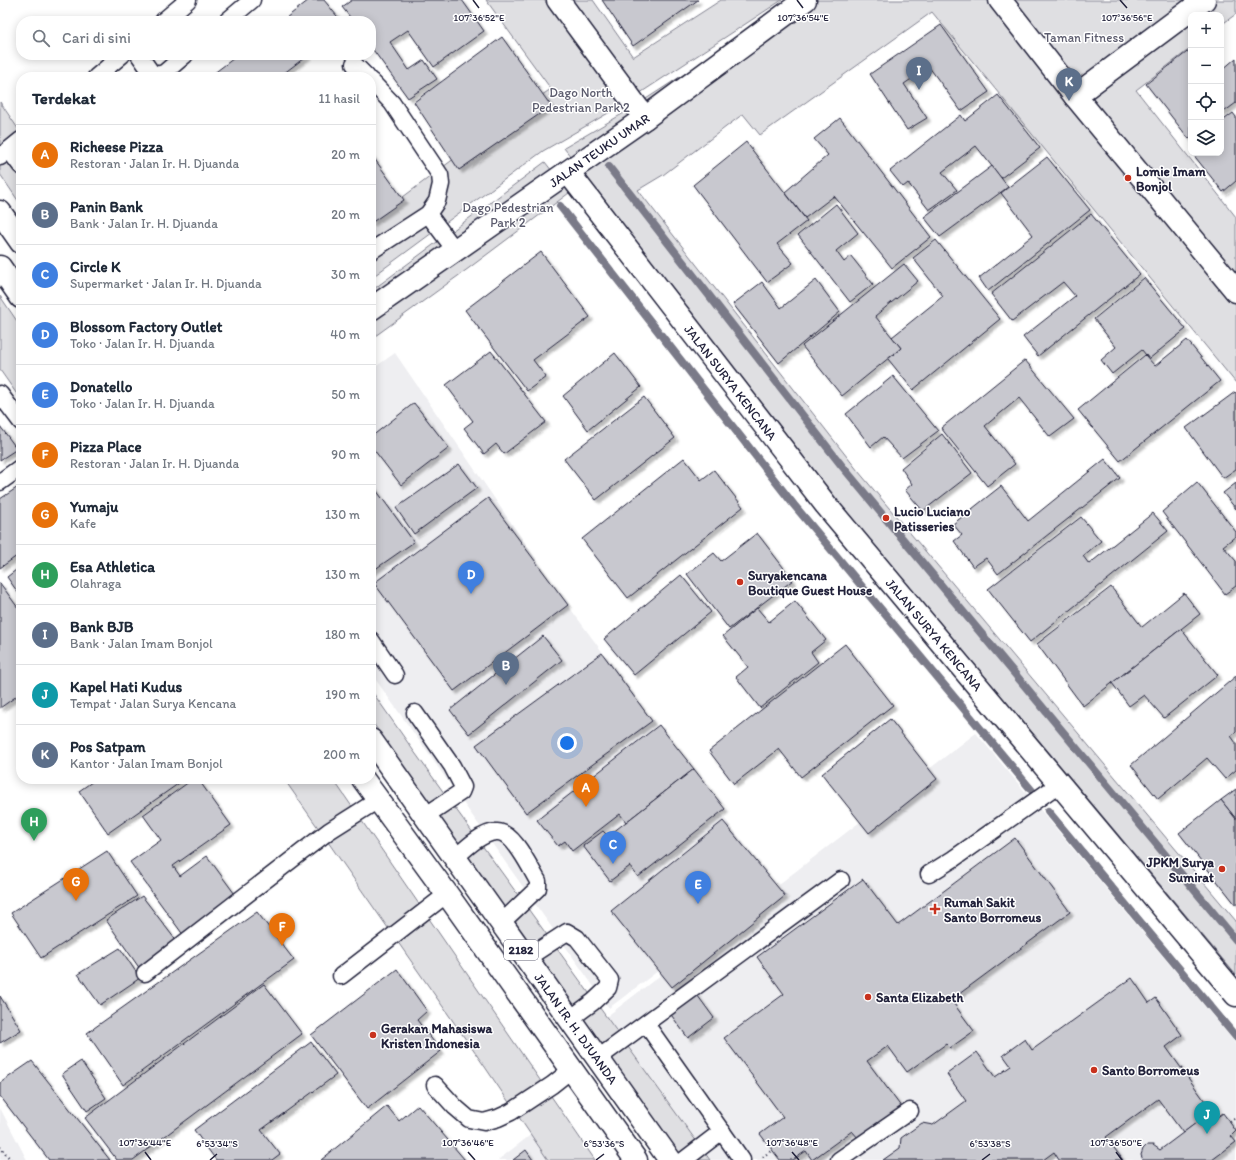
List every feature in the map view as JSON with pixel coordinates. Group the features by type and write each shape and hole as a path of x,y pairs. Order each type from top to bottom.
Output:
{"street":[{"path":"558,0 645,118"},
{"name":"JALAN TEUKU UMAR","path":"376,305 645,118 804,0"},
{"path":"1000,0 1075,96 1236,291"},
{"path":"1075,96 1204,0"},
{"name":"JALAN SURYA KENCANA","path":"568,172 826,505 1236,994"},
{"path":"0,212 16,235"},
{"path":"0,267 16,290"},
{"name":"JALAN IR. H. DJUANDA","path":"376,747 670,1160"},
{"name":"2182","path":"367,784 447,894 636,1160"}],"lane":[{"path":"169,16 188,0"},
{"path":"233,16 252,0"},
{"path":"102,72 116,60"},
{"path":"143,60 152,72"},
{"path":"165,72 180,60"},
{"path":"354,64 362,72"},
{"path":"376,86 392,103 440,175 441,184 437,201 428,214 376,248"},
{"path":"10,149 16,158"},
{"path":"428,214 455,250"},
{"path":"0,394 16,415"},
{"path":"0,482 16,471"},
{"path":"376,647 395,675"},
{"path":"415,713 452,766 463,787 461,792 425,816"},
{"path":"929,874 953,859 1059,784"},
{"path":"145,973 330,831 378,800"},
{"path":"454,858 482,837 495,832 506,834 513,841 538,881 538,888 501,922"},
{"path":"597,1059 841,880"},
{"path":"341,976 447,894"},
{"path":"527,958 567,932 577,938 610,980 608,988 570,1019"},
{"path":"646,1024 742,1160"},
{"path":"435,1085 455,1107 470,1120 484,1122 511,1112 552,1085 571,1070"},
{"path":"839,1160 910,1111"},
{"path":"684,1160 722,1132"}],"path":[{"path":"1230,1122 1236,1117"},
{"path":"0,1147 11,1160"}],"shaded area":[{"path":"395,353 564,600 773,884 609,1008 376,680 376,366"},
{"name":"Rumah Sakit Santo Borromeus","path":"976,733 1236,1044 1236,1160 710,1160 606,1017"},
{"path":"0,1108 27,1160 0,1160"},
{"path":"555,1116 584,1160 498,1160"}],"green space":[{"name":"Dago North Pedestrian Park 2","path":"486,0 544,0 622,105 543,151 376,274 376,217 515,113 551,89"},
{"path":"557,0 593,0 633,57 721,0 782,0 628,101"},
{"path":"798,0 997,0 1236,292 1236,383 932,12 760,135 743,114 663,175 638,190 858,471 1236,921 1236,975 837,500 564,148 629,110"},
{"name":"Taman Fitness","path":"1008,0 1193,0 1078,88"},
{"path":"1216,0 1236,0 1236,14 1224,23 1224,12 1200,12"},
{"path":"1188,21 1188,50 1136,90 1236,217 1236,286 1084,101"},
{"path":"0,102 16,126 16,198 0,174"},
{"name":"Dago Pedestrian Park 2","path":"545,162 569,193 376,335 376,287"},
{"path":"0,296 16,320 16,393 0,370"},
{"path":"376,697 710,1160 674,1160 376,727"},
{"path":"287,784 336,784 595,1160 548,1160"}],"building":[{"path":"309,0 324,0 337,16 288,16"},
{"path":"352,0 462,0 484,31 434,67 408,30 390,42 409,70 424,60 437,79 408,98 376,54 376,16 349,16 342,7"},
{"path":"602,0 698,0 633,46"},
{"path":"941,25 989,92 961,111 929,67 904,84 927,118 907,130 870,74"},
{"path":"502,37 551,106 459,170 414,102"},
{"path":"1188,51 1188,138 1146,84"},
{"path":"1236,58 1236,103 1224,112 1224,84 1224,68"},
{"path":"231,60 301,60 286,72 216,72"},
{"path":"998,95 1040,148 1001,178 976,146 942,172 957,190 929,210 908,183 903,187 890,171 961,115 965,121"},
{"path":"1233,113 1236,117 1236,181 1223,192 1194,156 1224,156 1224,120"},
{"path":"840,118 931,237 892,268 834,196 805,218 785,192 828,155 814,139"},
{"path":"746,142 807,221 777,244 793,263 767,282 693,185"},
{"path":"1047,157 1090,210 988,291 979,278 1033,235 1001,193"},
{"path":"376,161 404,200 376,220"},
{"path":"992,166 1008,187 940,237 924,217"},
{"path":"836,204 858,233 836,251 844,262 851,256 873,284 850,302 798,235"},
{"path":"1091,214 1140,274 1038,356 1023,337 1075,296 1063,282 1012,321 991,294"},
{"path":"936,240 1000,319 913,390 888,359 901,348 892,337 943,296 913,258"},
{"path":"541,252 590,317 533,360 546,377 527,391 465,310"},
{"path":"904,264 918,281 875,316 901,348 842,396 802,346"},
{"path":"1144,278 1186,329 1149,359 1142,350 1112,374 1101,360 1116,347 1094,319"},
{"path":"816,280 840,312 779,363 733,304 762,282 781,308"},
{"path":"1187,340 1220,381 1120,461 1078,410 1145,355 1155,366"},
{"path":"491,351 546,422 504,454 496,444 484,454 464,428 473,421 446,385"},
{"path":"615,353 641,387 588,430 563,396"},
{"path":"1025,360 1074,419 1050,437 1019,398 985,426 1015,464 987,486 941,428"},
{"path":"893,376 938,431 902,458 883,437 871,447 846,414"},
{"path":"1235,392 1236,469 1223,478 1186,428"},
{"path":"644,397 675,438 596,500 564,459"},
{"path":"414,403 449,448 401,485 376,452 376,433"},
{"path":"0,426 16,450 0,460"},
{"path":"942,434 972,473 923,511 905,490 912,484 901,468"},
{"path":"684,458 701,480 714,470 743,507 628,598 582,539"},
{"path":"1105,459 1120,478 998,574 986,558 973,567 954,541 962,535 953,524 1001,486 1028,521"},
{"path":"459,464 477,488 414,534 396,508"},
{"path":"1197,482 1236,532 1236,536 1223,546 1236,561 1236,586 1225,594 1162,512"},
{"path":"1236,483 1236,509 1223,493"},
{"path":"16,488 16,557 0,568 0,499"},
{"path":"376,490 414,542 376,569"},
{"path":"488,498 568,605 454,691 376,586 376,582"},
{"path":"1153,513 1168,531 1030,642 988,589 1081,517 1101,541 1083,556 1089,564"},
{"path":"757,533 793,580 729,629 687,574 714,553 721,561"},
{"path":"16,570 16,590 7,577"},
{"path":"681,575 711,612 634,675 604,639"},
{"path":"0,583 16,605 16,697 0,708"},
{"path":"1111,587 1142,627 1184,593 1200,614 1083,706 1037,644"},
{"path":"795,601 826,640 811,652 818,662 760,708 736,677 748,667 723,636 757,608 769,622"},
{"path":"1181,629 1218,675 1164,718 1144,695 1129,706 1112,683"},
{"path":"543,636 562,660 469,734 450,710"},
{"path":"845,644 893,705 801,777 779,749 734,784 709,751"},
{"path":"602,653 652,721 526,813 476,745"},
{"path":"1236,676 1236,732 1231,736 1236,743 1236,770 1225,779 1207,758 1158,799 1131,765"},
{"path":"890,719 937,779 869,833 822,774"},
{"path":"659,725 694,769 626,822 620,814 572,851 565,841 558,846 537,820"},
{"path":"694,769 725,809 638,877 630,866 610,881 583,846 603,831 608,836"},
{"path":"89,784 178,784 108,833 79,791"},
{"path":"186,784 202,784 231,825 173,866 180,876 207,856 237,897 184,936 130,862 161,840 143,815"},
{"path":"1236,789 1236,819 1221,800"},
{"name":"JPKM Surya Sumirat","path":"1221,800 1236,819 1236,905 1179,833"},
{"path":"723,821 785,896 672,987 611,911"},
{"name":"Santa Elizabeth","path":"1015,838 1070,912 951,1000 974,1031 950,1048 946,1044 907,1072 888,1046 867,1061 902,1108 859,1139 852,1131 812,1160 806,1151 793,1160 780,1160 760,1134 783,1117 724,1038 784,994 757,957 863,879 898,925"},
{"path":"107,851 137,896 41,958 11,913"},
{"path":"142,896 178,943 140,969 106,920"},
{"path":"257,912 294,960 123,1085 87,1033"},
{"path":"120,948 140,978 100,1005 78,974"},
{"path":"397,969 427,1011 417,1020 441,1051 367,1109 311,1035"},
{"name":"Santo Borromeus","path":"1132,978 1149,1003 1156,998 1182,1035 1166,1047 1212,1111 1183,1133 1158,1099 1106,1137 1123,1160 1059,1160 1054,1152 1043,1160 883,1160 900,1148 901,1138 922,1123 933,1125 966,1101 947,1074 977,1052 995,1077 1011,1066 1003,1055 1025,1039 1032,1050"},
{"path":"264,984 302,1034 133,1160 117,1160 85,1118"},
{"path":"695,992 714,1018 688,1038 669,1012"},
{"path":"0,996 21,1030 0,1043"},
{"path":"311,1042 336,1075 261,1130 280,1154 272,1160 216,1160 194,1130"},
{"path":"32,1061 110,1160 49,1160 0,1096 0,1083"},
{"path":"81,1061 106,1098 87,1111 62,1074"},
{"path":"418,1105 465,1160 321,1160 387,1106 399,1121"},
{"path":"1212,1111 1216,1118 1223,1113 1236,1131 1231,1136 1236,1142 1212,1160 1143,1160 1141,1155 1143,1149 1147,1145 1153,1145 1160,1150"},
{"path":"526,1150 533,1160 513,1160"}],"waterway":[{"path":"609,167 842,466 1236,940"},
{"path":"560,206 794,505 1034,793"},
{"path":"1048,811 1236,1037"}],"place":[{"name":"Bank BJB","path":"919,90"},
{"name":"Pos Satpam","path":"1069,101"},
{"name":"Lomie Imam Bonjol","path":"1128,178"},
{"name":"Lucio Luciano Patisseries","path":"886,518"},
{"name":"Suryakencana Boutique Guest House","path":"740,582"},
{"name":"Blossom Factory Outlet","path":"471,594"},
{"name":"Panin Bank","path":"506,685"},
{"name":"Richeese Pizza","path":"586,807"},
{"name":"Esa Athletica","path":"34,841"},
{"name":"Circle K","path":"613,864"},
{"name":"JPKM Surya Sumirat","path":"1222,869"},
{"name":"Yumaju","path":"76,901"},
{"name":"Donatello","path":"698,904"},
{"name":"Rumah Sakit Santo Borromeus","path":"935,909"},
{"name":"Pizza Place","path":"282,946"},
{"name":"Santa Elizabeth","path":"868,997"},
{"name":"Gerakan Mahasiswa Kristen Indonesia","path":"373,1035"},
{"name":"Santo Borromeus","path":"1094,1070"},
{"name":"Kapel Hati Kudus","path":"1207,1134"}]}
